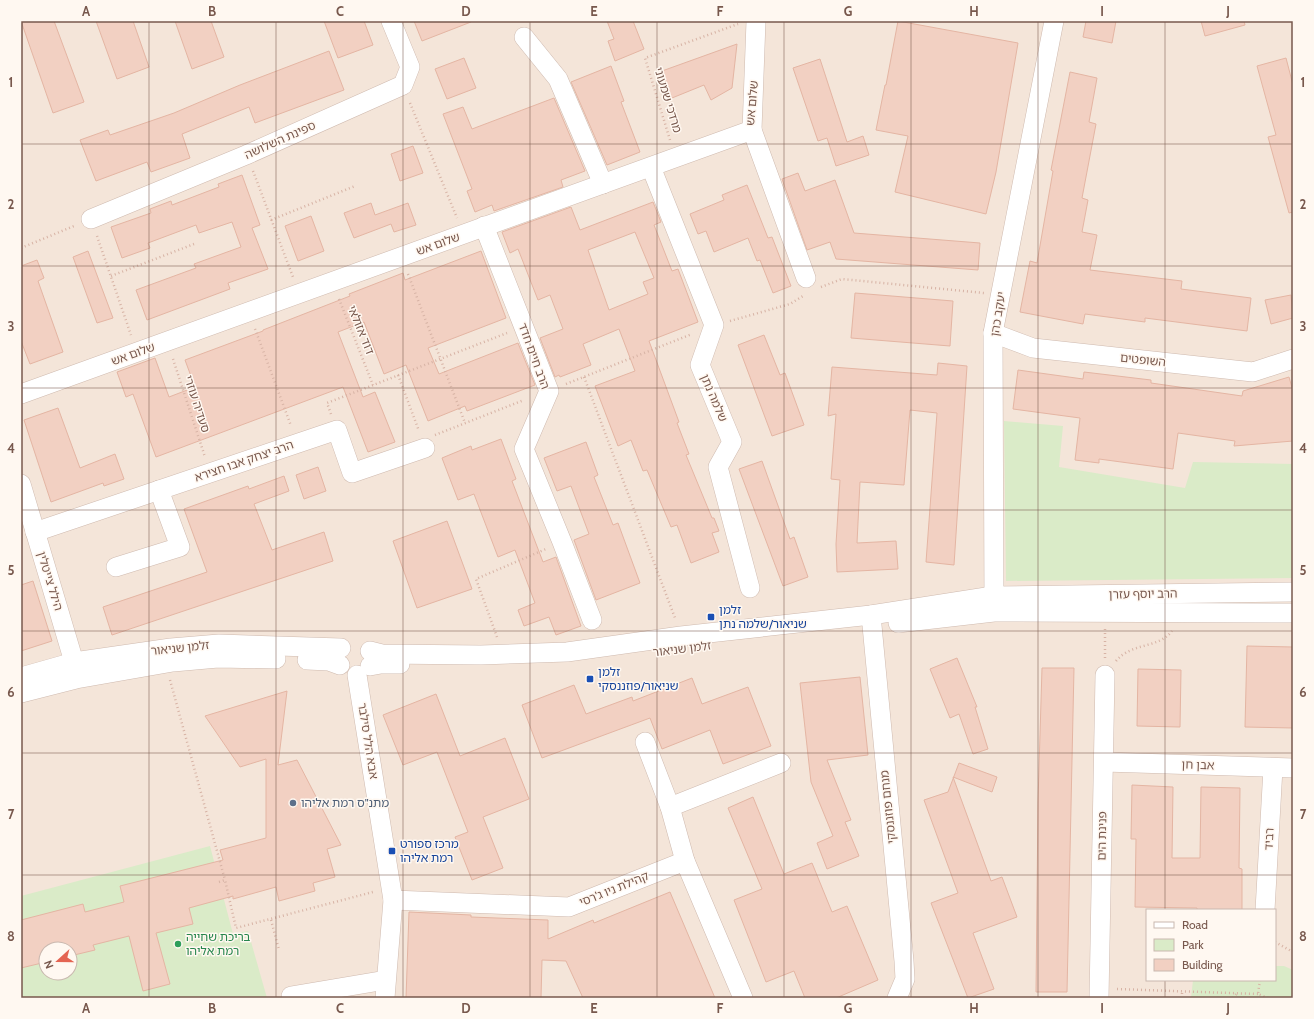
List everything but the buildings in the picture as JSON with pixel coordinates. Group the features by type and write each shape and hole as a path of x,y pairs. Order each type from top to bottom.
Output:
{"street":[{"path":"391,21 410,67 403,85"},
{"name":"שלום אש","path":"21,394 752,130 756,21"},
{"name":"יעקב כהן","path":"994,604 993,333 1054,21"},
{"path":"524,37 558,79 603,184"},
{"name":"ספינת השלושה","path":"91,219 246,155 403,85"},
{"path":"752,130 813,283"},
{"name":"שלמה נתן","path":"651,167 714,325 700,365 732,442 718,467 750,588"},
{"name":"הרב חיים חדד","path":"484,226 549,391 524,450 592,620"},
{"name":"השופטים","path":"993,333 1033,348 1252,372 1293,359"},
{"path":"337,430 352,473 424,444"},
{"name":"הרב יצחק אבו חצירא","path":"35,532 337,430"},
{"name":"הילל צייטלין","path":"21,484 75,670"},
{"path":"116,567 180,547 159,490"},
{"name":"הרב יוסף עזרן","path":"994,604 1293,592"},
{"name":"הרב יוסף עזרן","path":"994,604 1105,612 1293,613"},
{"name":"זלמן שניאור","path":"366,664 482,665 572,662 994,604"},
{"name":"זלמן שניאור","path":"366,664 382,654 503,654 566,652 681,636 870,621"},
{"name":"מנחם פוזננסקי","path":"870,621 904,961 905,979 897,998"},
{"path":"356,641 367,646 366,664 347,673 340,657 345,644 356,641"},
{"name":"זלמן שניאור","path":"21,678 75,670 171,648 219,644 340,657"},
{"name":"זלמן שניאור","path":"21,693 75,670 166,664 218,658 329,661 340,657"},
{"name":"אבא הלל סילבר","path":"366,664 392,894 386,989"},
{"name":"פנינת הים","path":"1099,993 1104,762 1104,675"},
{"path":"645,742 670,807 685,861 743,998"},
{"name":"אבן חן","path":"1104,762 1293,768"},
{"path":"670,807 781,763"},
{"name":"רביד","path":"1265,909 1273,768"},
{"name":"קהילת ניו ג'רסי","path":"392,894 569,907 685,861"},
{"path":"291,996 386,989"}],"path":[{"name":"מרדכי שמעוני","path":"676,158 645,58 745,21"},
{"path":"403,85 464,234"},
{"path":"246,155 299,294"},
{"path":"271,220 354,186"},
{"path":"21,248 91,219 137,352"},
{"path":"111,276 194,244"},
{"path":"402,257 465,423"},
{"path":"813,283 842,279 1001,294"},
{"name":"דוד אזולאי","path":"332,282 373,385"},
{"path":"248,312 297,443"},
{"path":"337,430 327,403 524,327"},
{"name":"סעדיה עוזרי","path":"167,341 210,473"},
{"path":"398,375 424,444 465,423 584,377 681,636"},
{"path":"503,654 476,579 562,542"},
{"path":"1104,675 1105,612"},
{"path":"1104,675 1124,652 1166,639 1187,612"},
{"path":"166,664 236,928 392,894"},
{"path":"219,882 224,880"},
{"path":"271,920 279,950"},
{"path":"1276,943 1293,952"},
{"path":"1258,994 1260,981"},
{"path":"1182,991 1182,998"},
{"path":"1099,993 1182,991 1258,994 1268,998"},
{"path":"1233,998 1238,993"}],"shaded area":[{"path":"21,21 1293,21 1293,998 21,998"}],"green space":[{"path":"1004,421 1063,426 1059,467 1185,488 1193,462 1293,464 1293,578 1006,581"},
{"path":"210,846 233,934 248,931 267,998 21,998 21,896"},
{"path":"1276,966 1284,966 1293,970 1293,998 1191,998 1193,981 1276,981"}],"place":[{"name":"זלמן שניאור/שלמה נתן","path":"711,617"},
{"name":"זלמן שניאור/פוזננסקי","path":"590,679"},
{"name":"מתנ\"ס רמת אליהו","path":"293,803"},
{"name":"מרכז ספורט רמת אליהו","path":"392,851"},
{"name":"בריכת שחייה רמת אליהו","path":"178,944"}]}
